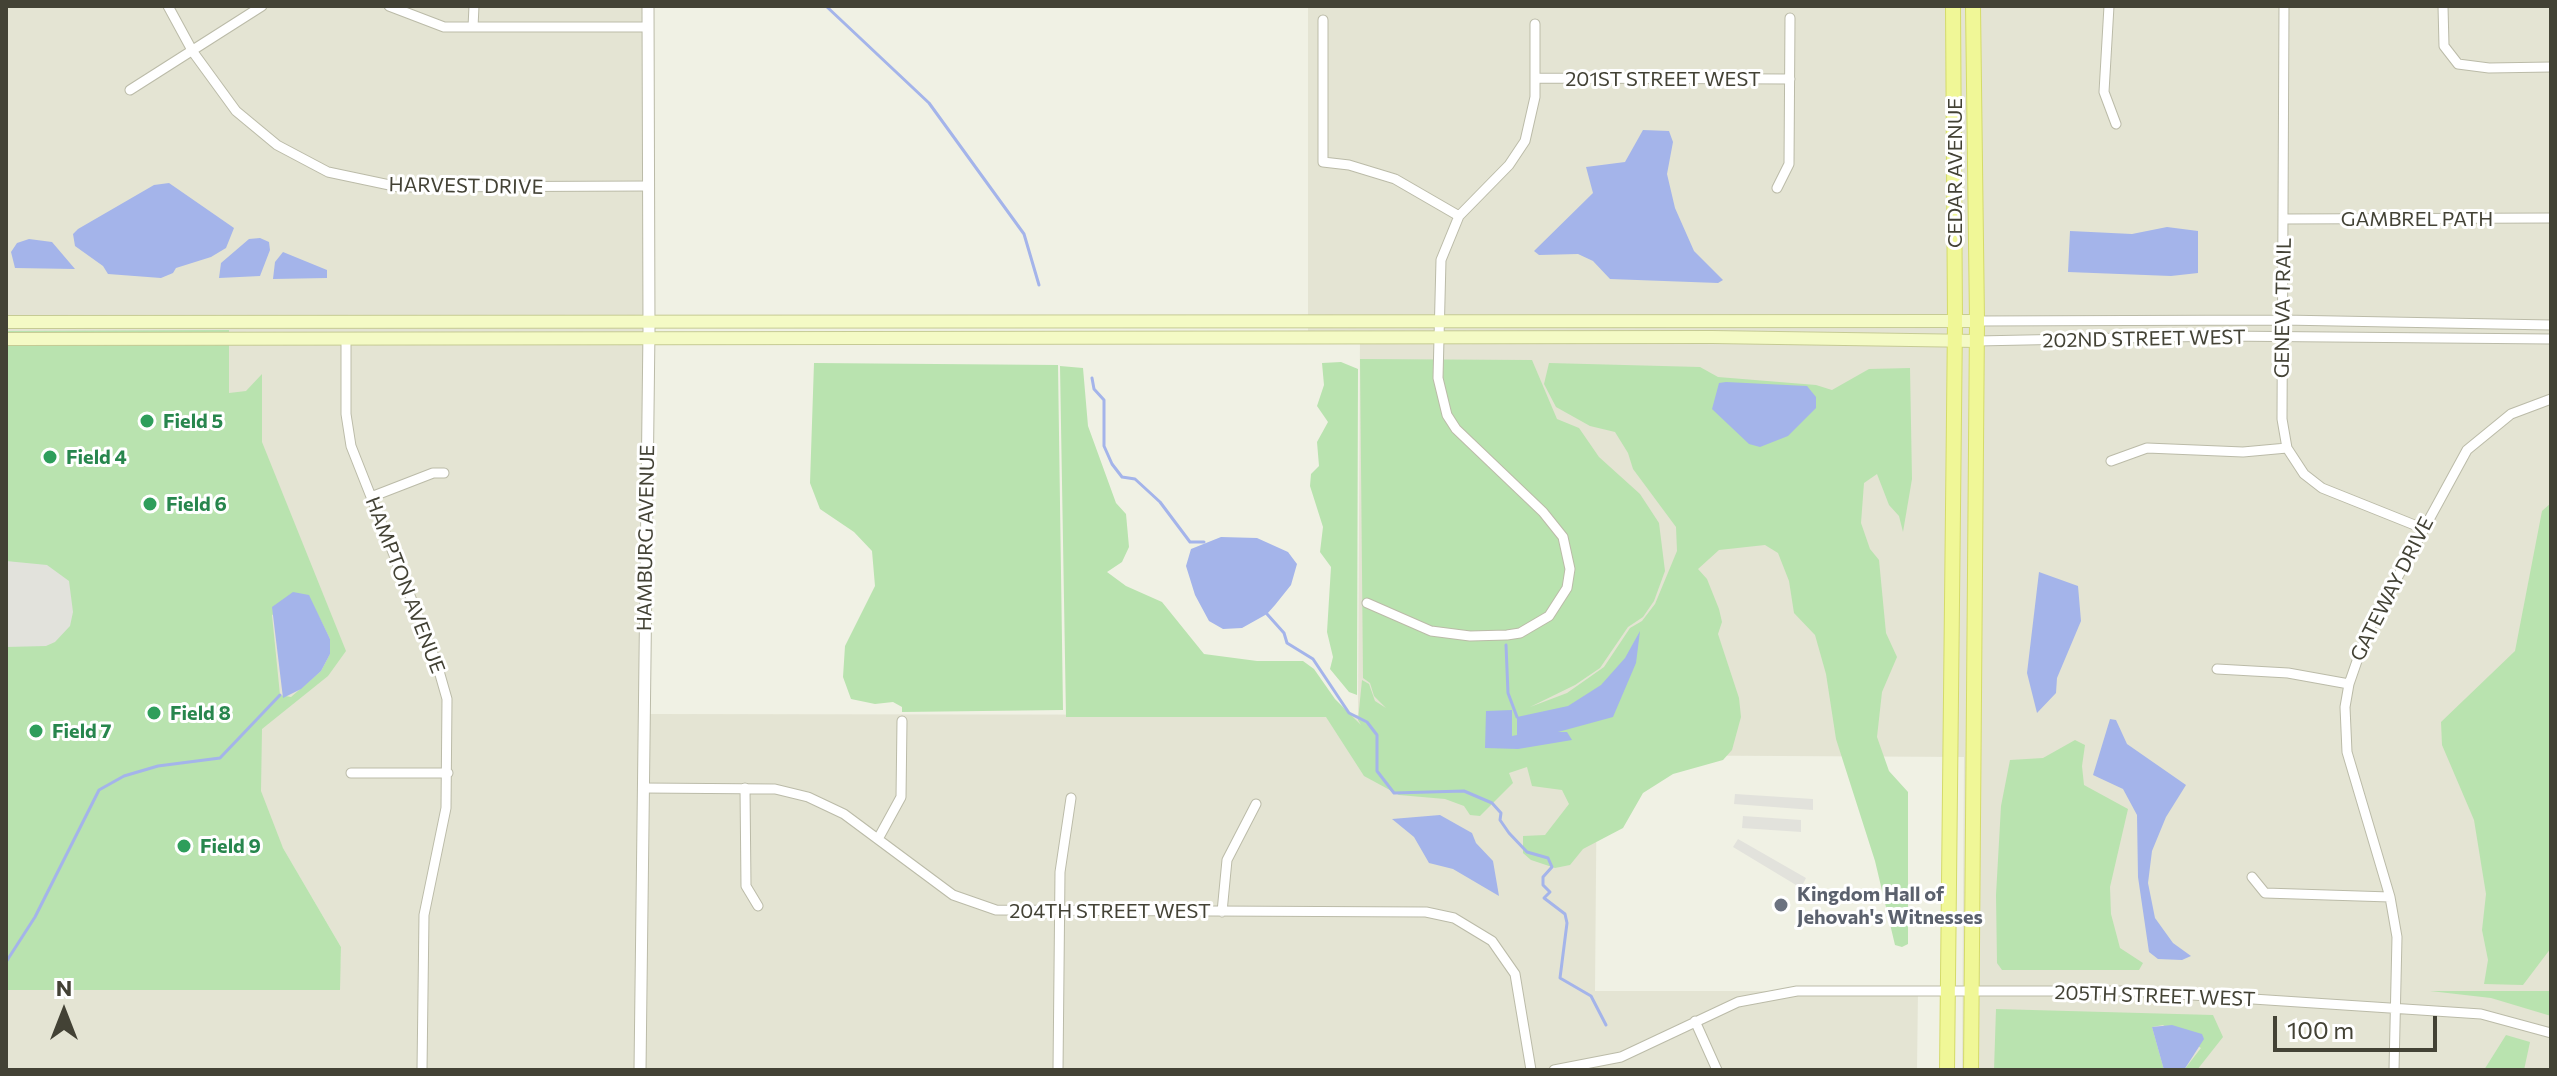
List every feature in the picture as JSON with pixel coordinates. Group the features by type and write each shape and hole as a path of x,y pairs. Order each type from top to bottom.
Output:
{"main road":[{"name":"CEDAR AVENUE","path":"1947,1070 1955,340 1953,6"},
{"name":"CEDAR AVENUE","path":"1971,1070 1977,341 1973,6"},
{"path":"6,339 346,341 649,331 1438,320 1977,321"},
{"path":"6,322 1438,340 1977,341"}],"street":[{"name":"HARVEST DRIVE","path":"168,6 193,52 226,100 261,133 301,159 357,181 399,187 649,186"},
{"path":"130,90 262,6"},
{"path":"389,6 435,26 647,27"},
{"path":"473,27 474,6"},
{"name":"HAMBURG AVENUE","path":"640,1070 649,331 648,6"},
{"path":"2109,6 2104,92 2116,124"},
{"name":"GENEVA TRAIL","path":"2284,6 2282,419 2287,448"},
{"path":"2443,6 2444,46 2458,64 2489,68 2551,67"},
{"path":"1777,188 1789,164 1790,18"},
{"path":"1323,20 1323,162 1358,167 1395,179 1459,216"},
{"path":"1367,603 1431,631 1470,636 1507,635 1520,633 1549,616 1567,588 1570,569 1563,537 1447,415 1438,378 1441,260 1459,216 1518,154 1530,127 1535,78 1535,24"},
{"name":"201ST STREET WEST","path":"1535,78 1790,79"},
{"name":"GAMBREL PATH","path":"2284,219 2551,218"},
{"name":"202ND STREET WEST","path":"1977,321 2283,320 2551,325"},
{"name":"202ND STREET WEST","path":"1977,341 2551,339"},
{"name":"HAMPTON AVENUE","path":"346,341 349,437 444,683 448,773 444,820 424,915 422,1070"},
{"name":"GATEWAY DRIVE","path":"2394,1070 2397,937 2390,897 2348,756 2345,707 2349,684 2358,651 2457,464 2477,439 2511,414 2551,399"},
{"path":"2111,461 2147,448 2243,452 2287,448 2304,474 2322,488 2422,528"},
{"path":"371,497 433,473 444,473"},
{"path":"2217,669 2288,673 2349,684"},
{"path":"878,839 901,797 902,721"},
{"path":"351,773 448,773"},
{"name":"204TH STREET WEST","path":"643,788 745,788 786,791 818,800 878,839 945,891 974,904 1007,912 1442,914 1467,923 1501,951 1515,974 1521,993 1531,1070"},
{"path":"745,788 746,886 758,906"},
{"path":"1058,1070 1059,912 1062,857 1071,798"},
{"path":"1222,912 1227,860 1256,804"},
{"path":"2252,877 2265,893 2390,897"},
{"name":"205TH STREET WEST","path":"1695,1021 1764,994 2131,991 2481,1014 2551,1033"},
{"path":"1554,1070 1621,1057 1695,1021 1717,1070"}],"shaded area":[{"path":"6,6 650,6 644,714 1358,715 1360,332 1308,331 1308,6 2551,6 2551,1070 1962,1070 1964,757 1597,755 1595,991 1918,991 1917,1070 6,1070 6,990 339,990 341,947 230,758 6,338"},
{"path":"6,561 47,565 69,581 73,612 70,626 55,642 46,646 6,647"},
{"path":"1735,794 1813,799 1813,810 1734,804"},
{"path":"1743,816 1801,820 1801,832 1742,828"},
{"path":"1738,839 1806,878 1801,888 1733,847"}],"green space":[{"path":"229,330 229,393 246,391 262,374 262,442 346,651 328,676 262,729 261,791 283,848 341,947 340,990 6,990 6,331","holes":["308,595 330,639 330,654 321,671 291,697 280,695 272,615"]},
{"path":"1360,359 1532,360 1557,419 1579,428 1599,457 1640,494 1659,523 1665,571 1654,601 1643,617 1628,627 1600,668 1575,685 1530,707 1567,693 1604,667 1630,628 1642,621 1655,604 1677,551 1676,527 1633,469 1628,453 1615,432 1590,426 1556,407 1544,384 1549,363 1700,367 1718,377 1816,385 1832,390 1869,369 1910,368 1912,479 1903,532 1899,516 1889,505 1877,474 1864,483 1861,523 1870,549 1879,560 1886,633 1897,657 1882,692 1877,737 1889,771 1908,792 1908,944 1902,947 1895,945 1875,861 1836,739 1826,674 1815,635 1794,613 1789,581 1778,553 1765,545 1719,550 1698,569 1707,579 1719,609 1722,622 1718,634 1739,698 1741,717 1732,750 1723,760 1673,774 1643,793 1623,828 1583,849 1570,865 1555,868 1531,860 1523,853 1523,836 1545,835 1569,804 1562,790 1532,786 1527,767 1509,773 1513,783 1480,816 1470,815 1464,806 1445,799 1399,795 1364,776 1326,717 1066,717 1060,366 1083,368 1088,426 1116,503 1126,514 1129,547 1122,562 1107,572 1126,586 1162,602 1204,654 1257,661 1303,661 1314,669 1335,699 1361,725 1358,720 1362,680 1369,684 1375,701 1386,708 1374,696 1370,683 1363,678"},
{"path":"1341,362 1358,369 1357,695 1349,692 1330,669 1333,657 1327,632 1331,567 1320,552 1323,527 1310,486 1311,474 1319,466 1317,442 1328,422 1317,406 1324,385 1322,363"},
{"path":"814,363 1058,365 1063,710 902,712 902,707 893,702 875,704 851,699 843,677 845,646 875,586 872,551 854,532 820,509 810,483"},
{"path":"2551,503 2551,948 2523,985 2484,984 2488,960 2482,930 2486,894 2474,820 2442,745 2441,722 2515,651 2542,511"},
{"path":"2075,740 2085,745 2082,766 2084,785 2128,809 2110,887 2111,914 2120,948 2143,963 2139,970 2002,970 1997,963 1996,895 2001,806 2010,760 2043,758"},
{"path":"2430,991 2551,991 2551,1016 2491,998"},
{"path":"1996,1009 2213,1015 2223,1037 2197,1070 2184,1070 2201,1048 2163,1025 2152,1027 2164,1070 1994,1070"},
{"path":"2506,1035 2530,1042 2524,1070 2484,1070"}],"water":[{"path":"1643,130 1669,131 1673,142 1667,174 1675,208 1694,251 1723,280 1718,283 1610,279 1593,261 1578,254 1539,255 1534,251 1593,193 1586,167 1625,162"},
{"path":"169,183 234,228 226,248 211,257 176,268 173,273 161,278 108,274 103,266 75,246 73,234 78,229 154,185"},
{"path":"2167,227 2198,231 2198,273 2171,276 2068,272 2070,231 2132,234"},
{"path":"260,238 269,242 270,250 260,276 219,278 221,263 249,239"},
{"path":"29,239 52,242 75,269 15,268 11,252 17,243"},
{"path":"283,252 327,270 327,278 273,279 275,262"},
{"path":"1719,383 1807,386 1816,397 1816,408 1788,436 1760,447 1749,444 1712,409"},
{"path":"1221,537 1257,538 1288,552 1297,564 1291,585 1275,605 1267,614 1242,628 1223,629 1209,621 1195,595 1186,566 1191,549"},
{"path":"2039,572 2078,586 2081,621 2057,678 2056,693 2037,713 2027,673"},
{"path":"293,592 309,595 330,639 330,654 321,671 301,689 283,698 272,607"},
{"path":"1640,631 1636,663 1613,717 1558,732 1567,732 1572,740 1518,749 1485,748 1486,711 1512,710 1512,736 1517,735 1517,717 1568,706 1601,685 1625,658"},
{"path":"2110,719 2116,720 2127,744 2186,785 2166,817 2152,851 2148,883 2155,918 2173,943 2191,956 2182,960 2158,959 2149,952 2138,877 2137,815 2123,789 2093,775"},
{"path":"1440,815 1472,833 1476,843 1493,861 1499,896 1453,869 1429,863 1414,837 1392,819"},
{"path":"2172,1025 2202,1034 2204,1039 2184,1070 2164,1070 2152,1027"}],"waterway":[{"path":"826,6 929,103 1024,234 1039,285"},
{"path":"1092,378 1094,389 1104,400 1104,446 1112,464 1122,477 1135,479 1160,502 1190,542 1204,542"},
{"path":"1267,614 1284,633 1287,643 1313,659 1349,713 1367,722 1377,735 1377,771 1394,793 1464,791 1492,803 1501,813 1500,820 1509,833 1527,852 1548,858 1552,867 1543,877 1543,885 1550,892 1544,898 1565,914 1567,923 1560,978 1591,996 1606,1025"},
{"path":"1506,645 1508,693 1517,717"},
{"path":"6,962 35,917 99,790 124,776 158,766 220,758 280,695"}],"place":[{"name":"Field 5","path":"147,421"},
{"name":"Field 4","path":"50,457"},
{"name":"Field 6","path":"150,504"},
{"name":"Field 8","path":"154,713"},
{"name":"Field 7","path":"36,731"},
{"name":"Field 9","path":"184,846"},
{"name":"Kingdom Hall of Jehovah's Witnesses","path":"1781,905"}]}
